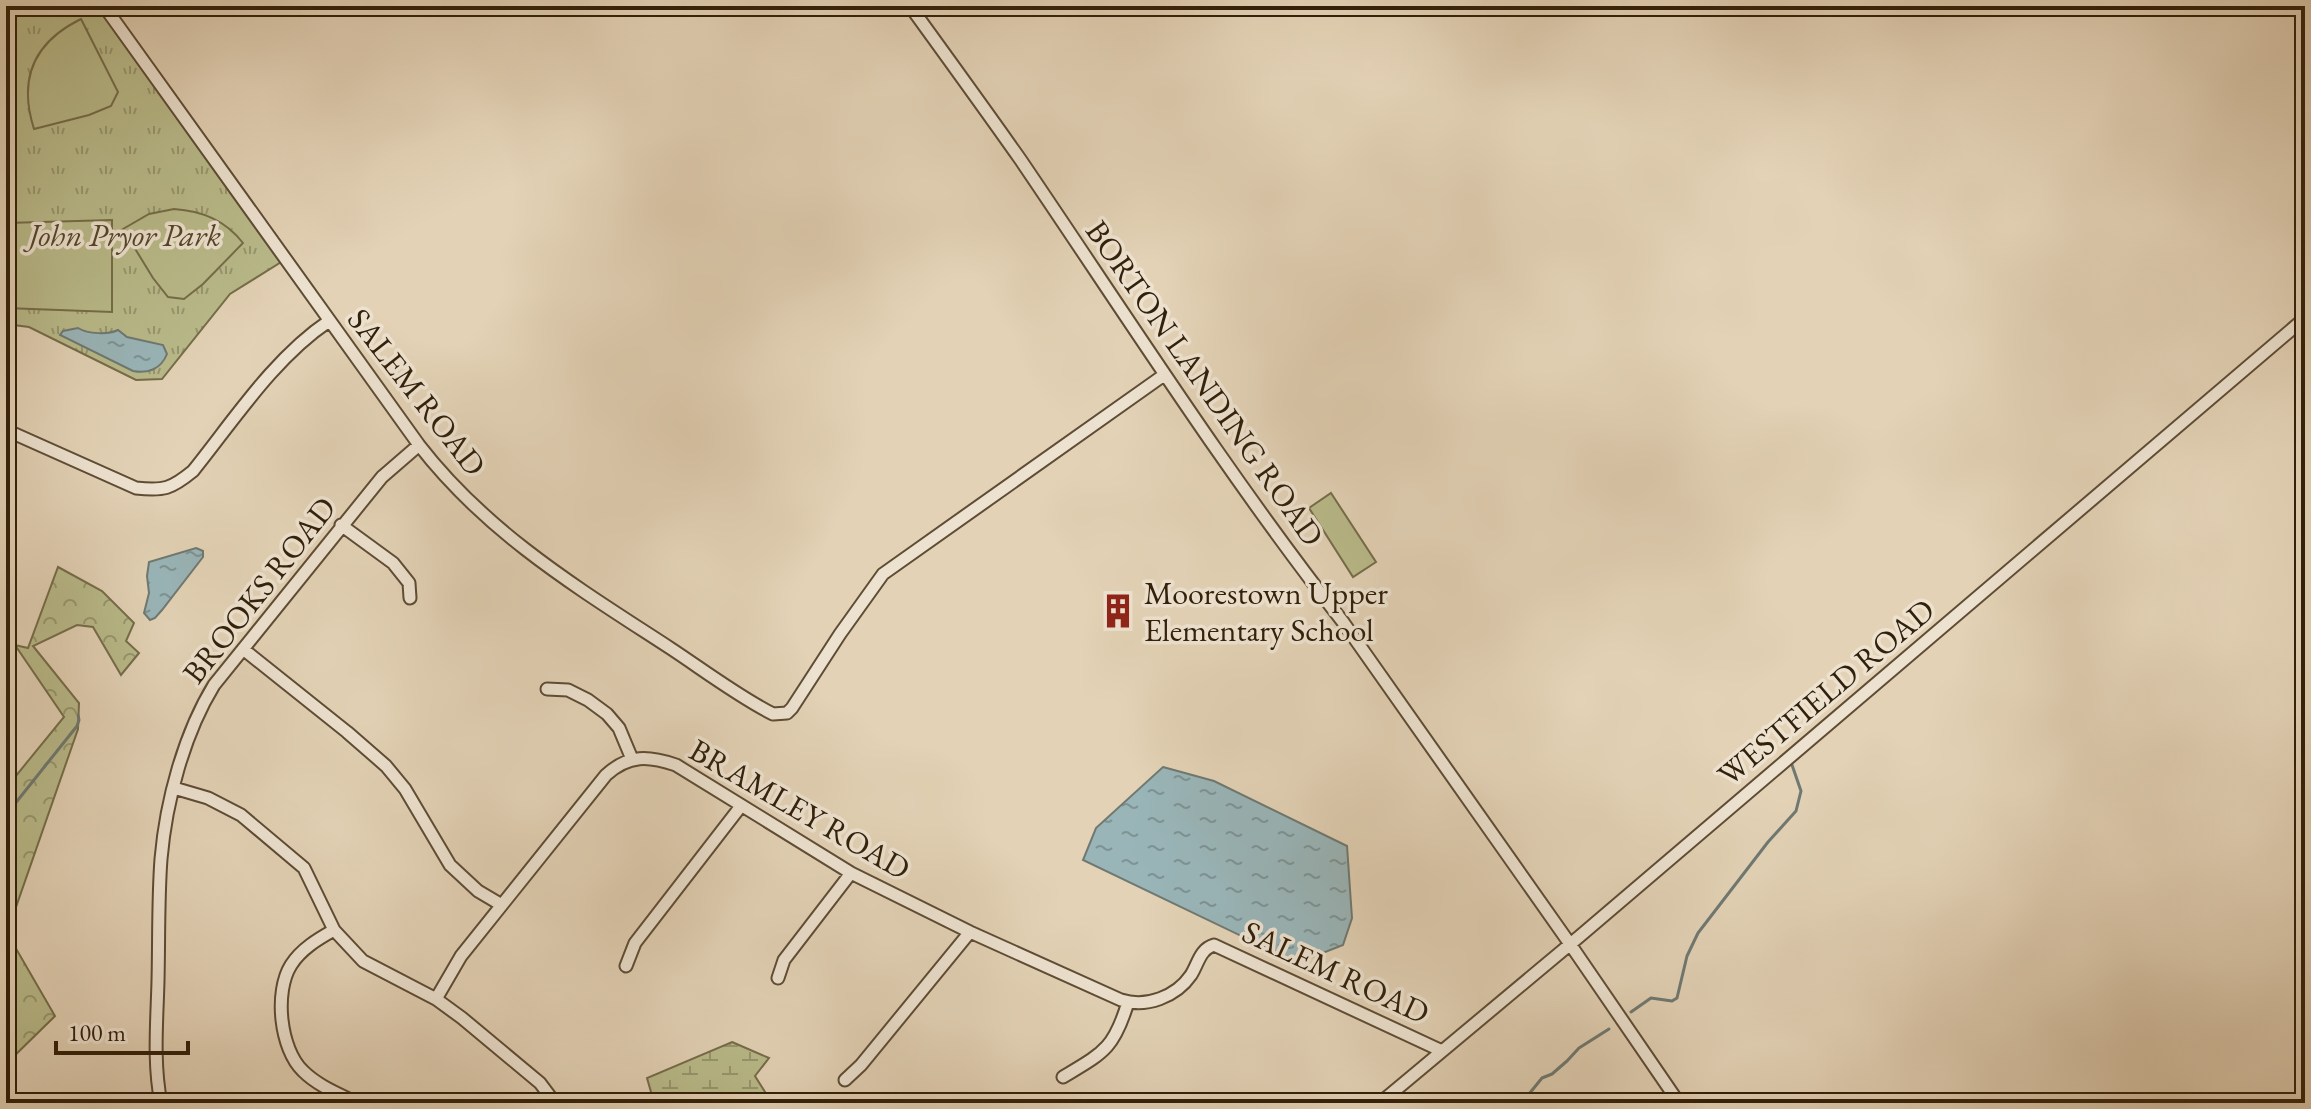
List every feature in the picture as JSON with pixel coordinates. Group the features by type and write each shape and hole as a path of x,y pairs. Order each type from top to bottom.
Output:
{"street":[{"name":"SALEM ROAD","path":"104,6 419,445 465,498 522,549 766,711 779,714 787,713 792,708 883,574 1164,375"},
{"name":"BORTON LANDING ROAD","path":"910,6 1018,157 1164,375 1352,635 1679,1103"},
{"path":"2301,6 2305,11"},
{"name":"WESTFIELD ROAD","path":"1380,1103 2305,318"},
{"path":"6,430 136,488 157,491 177,484 193,471 281,362 329,321"},
{"name":"BROOKS ROAD","path":"161,1103 157,1030 161,859 182,754 201,706 214,685 382,477 419,445"},
{"path":"341,525 393,563 409,583 410,598"},
{"path":"243,649 386,766 405,789 450,865 478,891 500,904"},
{"path":"436,999 461,956 500,904 606,775 632,759 619,728 607,714 568,690 547,689"},
{"name":"BRAMLEY ROAD","path":"632,759 654,758 676,765 851,873 970,932 1128,1002"},
{"path":"174,788 208,798 241,815 304,868 334,930 363,961 436,999 462,1018 540,1083 555,1103"},
{"path":"626,966 635,943 741,806"},
{"path":"778,978 784,960 851,873"},
{"path":"334,930 305,950 288,969 284,983 283,1031 286,1047 304,1072 357,1103"},
{"path":"845,1080 861,1065 970,932"},
{"name":"SALEM ROAD","path":"1128,1002 1159,999 1175,991 1188,980 1208,947 1218,946 1442,1051"},
{"path":"1063,1077 1107,1048 1118,1033 1128,1002"}],"green space":[{"name":"John Pryor Park","path":"6,6 107,6 286,259 230,294 162,379 136,380 29,327 6,324"},
{"path":"81,19 118,92 111,106 34,129 28,94 34,64 52,39"},
{"path":"174,209 212,218 229,228 243,243 184,299 168,297 123,229 149,214"},
{"path":"112,220 112,312 6,308 6,223"},
{"path":"1331,493 1376,562 1353,577 1309,508"},
{"path":"58,567 102,591 134,623 126,641 139,653 121,675 93,627 77,625 33,646 79,703 78,729 7,933 55,1016 6,1064 6,788 64,717 15,645 28,648"},
{"path":"732,1042 769,1058 755,1076 772,1103 638,1103 651,1092 647,1078"}],"water":[{"path":"78,328 98,333 118,330 127,337 163,345 167,354 153,369 133,371 60,335 63,331"},
{"path":"196,548 203,551 203,557 162,610 150,620 144,613 149,593 149,562"},
{"path":"1163,767 1214,781 1347,846 1352,918 1343,945 1300,962 1083,860 1096,828"}],"waterway":[{"path":"6,815 77,726 78,715"},
{"path":"1631,1012 1651,998 1672,1001 1677,998 1687,956 1698,933 1768,842 1796,811 1801,791 1791,762"},
{"path":"1519,1103 1542,1078 1552,1074 1579,1048 1609,1029"}],"place":[{"name":"Moorestown Upper Elementary School","path":"1118,611"}]}
